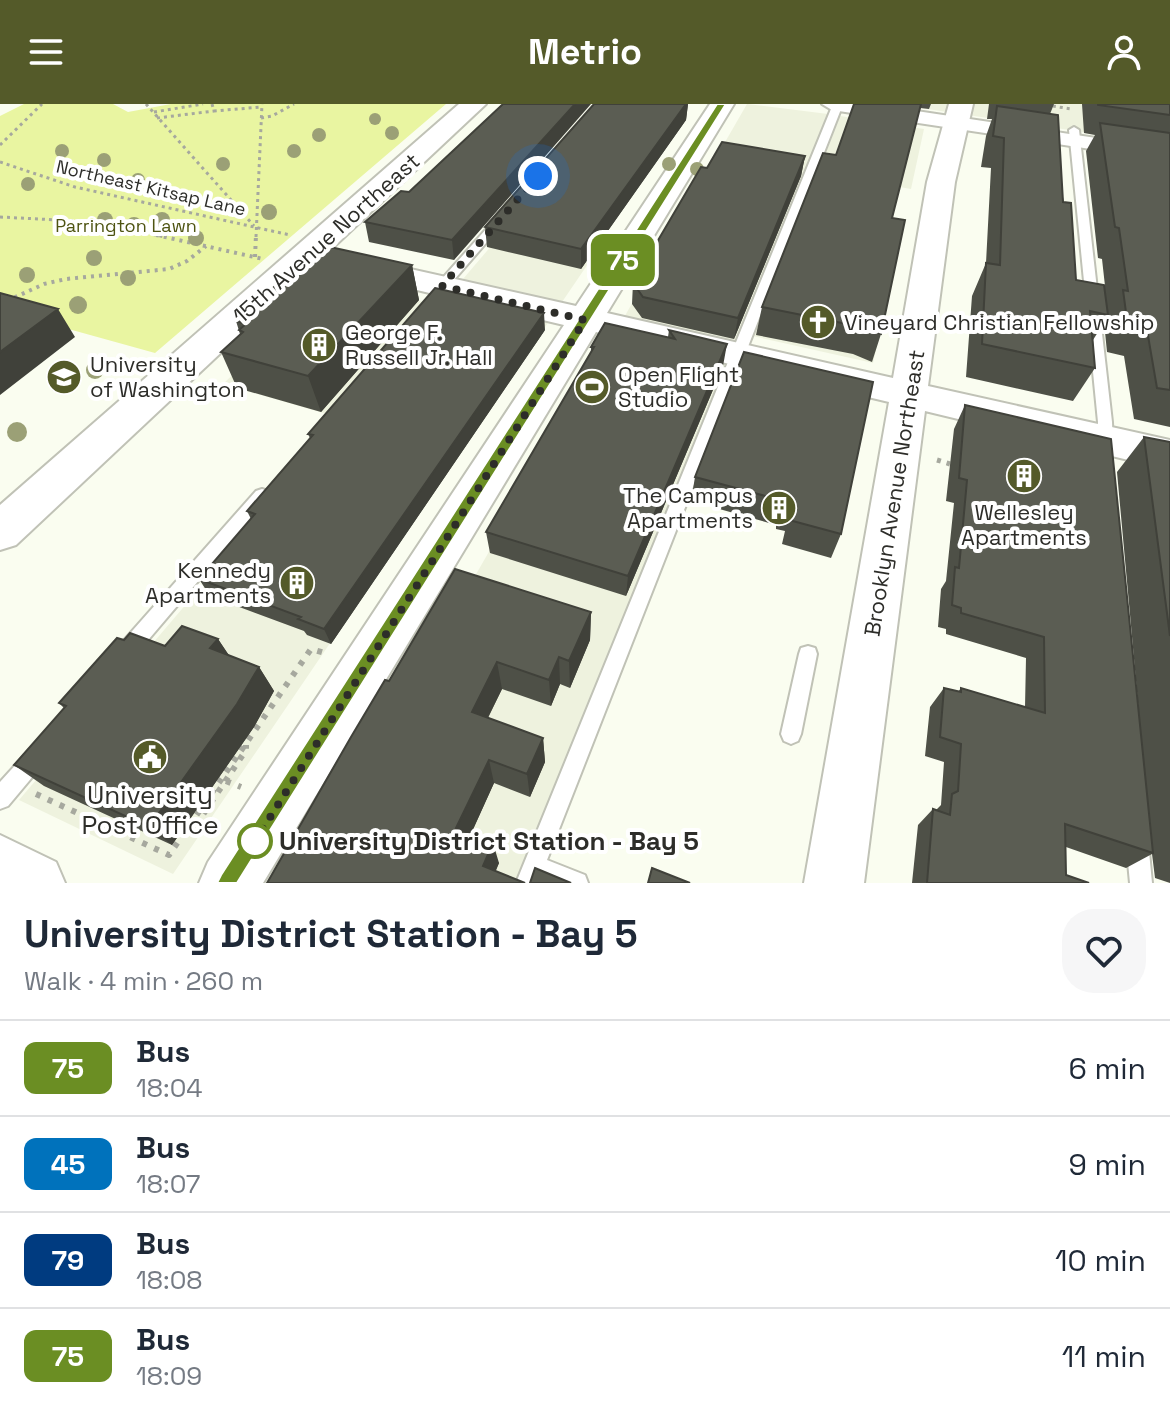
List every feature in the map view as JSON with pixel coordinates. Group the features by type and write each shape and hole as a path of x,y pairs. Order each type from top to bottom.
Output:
{"main road":[{"name":"15th Avenue Northeast","path":"0,532 302,245 474,104"}],"street":[{"path":"229,883 722,104"},
{"path":"836,104 959,114 1170,155"},
{"name":"Brooklyn Avenue Northeast","path":"834,883 941,182 959,114"},
{"path":"302,245 431,299 585,320 908,395 1105,450 1170,455"},
{"path":"0,865 35,883"}],"lane":[{"path":"577,883 531,874 836,104"},
{"path":"1075,136 1105,422 1105,450"},
{"path":"431,299 507,212"},
{"path":"112,669 276,479"},
{"path":"791,734 808,654"},
{"path":"0,798 51,739"},
{"path":"1135,821 1141,883"}],"path":[{"path":"0,145 42,104"},
{"path":"146,104 255,227"},
{"path":"166,110 184,104"},
{"path":"154,112 200,104"},
{"path":"212,104 214,111"},
{"path":"261,118 294,104"},
{"path":"1039,104 1072,108"},
{"path":"157,118 261,105 255,257"},
{"name":"Northeast Kitsap Lane","path":"0,162 75,187 255,227 302,245"},
{"path":"0,217 96,222 268,260"},
{"path":"0,304 23,292 55,282 169,269 182,264 206,246"},
{"path":"954,324 983,330"},
{"path":"937,460 950,464"},
{"path":"33,792 169,855 311,649 329,655"},
{"path":"188,826 200,819 246,750 247,742"},
{"path":"226,781 241,787"}],"shaded area":[{"path":"747,104 828,114 759,284 885,311 873,363 739,333 515,883 298,883"},
{"path":"894,104 1170,104 1170,145"},
{"path":"840,116 924,129 911,189 818,173"},
{"path":"521,211 611,230 173,874 19,800 344,419 223,384 331,280 440,306"}],"green space":[{"name":"Parrington Lawn","path":"24,104 113,104 128,112 171,104 446,104 155,353 0,310 0,116"}],"building":[{"path":"503,104 575,104 452,240 365,222 401,191 409,192"},
{"path":"594,104 686,104 581,249 485,227"},
{"path":"854,104 921,104 892,218 905,220 881,334 862,327 762,307 823,153 836,155"},
{"path":"1170,104 1170,115 1098,105"},
{"path":"997,106 1058,115 1063,202 1071,203 1076,280 1104,285 1108,315 1090,311 1095,368 982,344 986,263 1000,265 1004,138 993,136"},
{"path":"1100,123 1170,133 1170,390 1157,388 1146,324 1127,320 1123,290 1128,291"},
{"path":"722,142 805,156 738,318 643,297 633,283 701,167 707,168"},
{"path":"321,245 412,265 308,376 221,352 243,332 239,330 246,324 236,321"},
{"path":"435,288 544,313 324,629 298,619 301,617 199,579 255,514 247,511 313,435 308,434"},
{"path":"0,293 58,309 0,352"},
{"path":"605,323 675,339 669,330 727,344 628,576 486,532"},
{"path":"744,352 873,382 841,534 789,520 793,507 783,504 784,501 695,477"},
{"path":"965,405 1111,439 1153,853 1065,824 1066,875 1089,883 927,883 933,809 950,815 952,794 958,791 961,744 940,737 944,688 961,692 961,688 1045,713 1044,637 961,613 961,608 952,605 955,567 959,568 967,480 959,478"},
{"path":"1144,437 1170,442 1170,636"},
{"path":"455,569 591,612 569,661 559,657 549,680 497,662 472,712 543,738 527,774 489,760 456,828 493,843 483,866 525,883 267,883 385,680 389,681"},
{"name":"University Post Office","path":"182,626 218,639 210,648 259,667 237,704 149,827 14,765 66,706 59,703 117,638 124,640 130,633 165,646"},
{"path":"535,868 571,883 530,883"},
{"path":"652,868 690,883 648,883"}],"bus line":[{"name":"75","path":"229,883 722,104"}],"place":[{"name":"Vineyard Christian Fellowship","path":"818,322"},
{"name":"George F. Russell Jr. Hall","path":"319,345"},
{"name":"University of Washington","path":"64,377"},
{"name":"Open Flight Studio","path":"592,387"},
{"name":"Wellesley Apartments","path":"1024,476"},
{"name":"The Campus Apartments","path":"779,508"},
{"name":"Kennedy Apartments","path":"297,583"},
{"name":"University Post Office","path":"150,757"},
{"name":"University District Station - Bay 5","path":"255,841"}],"route":[{"path":"255,841 585,320 442,286 538,176"}]}
